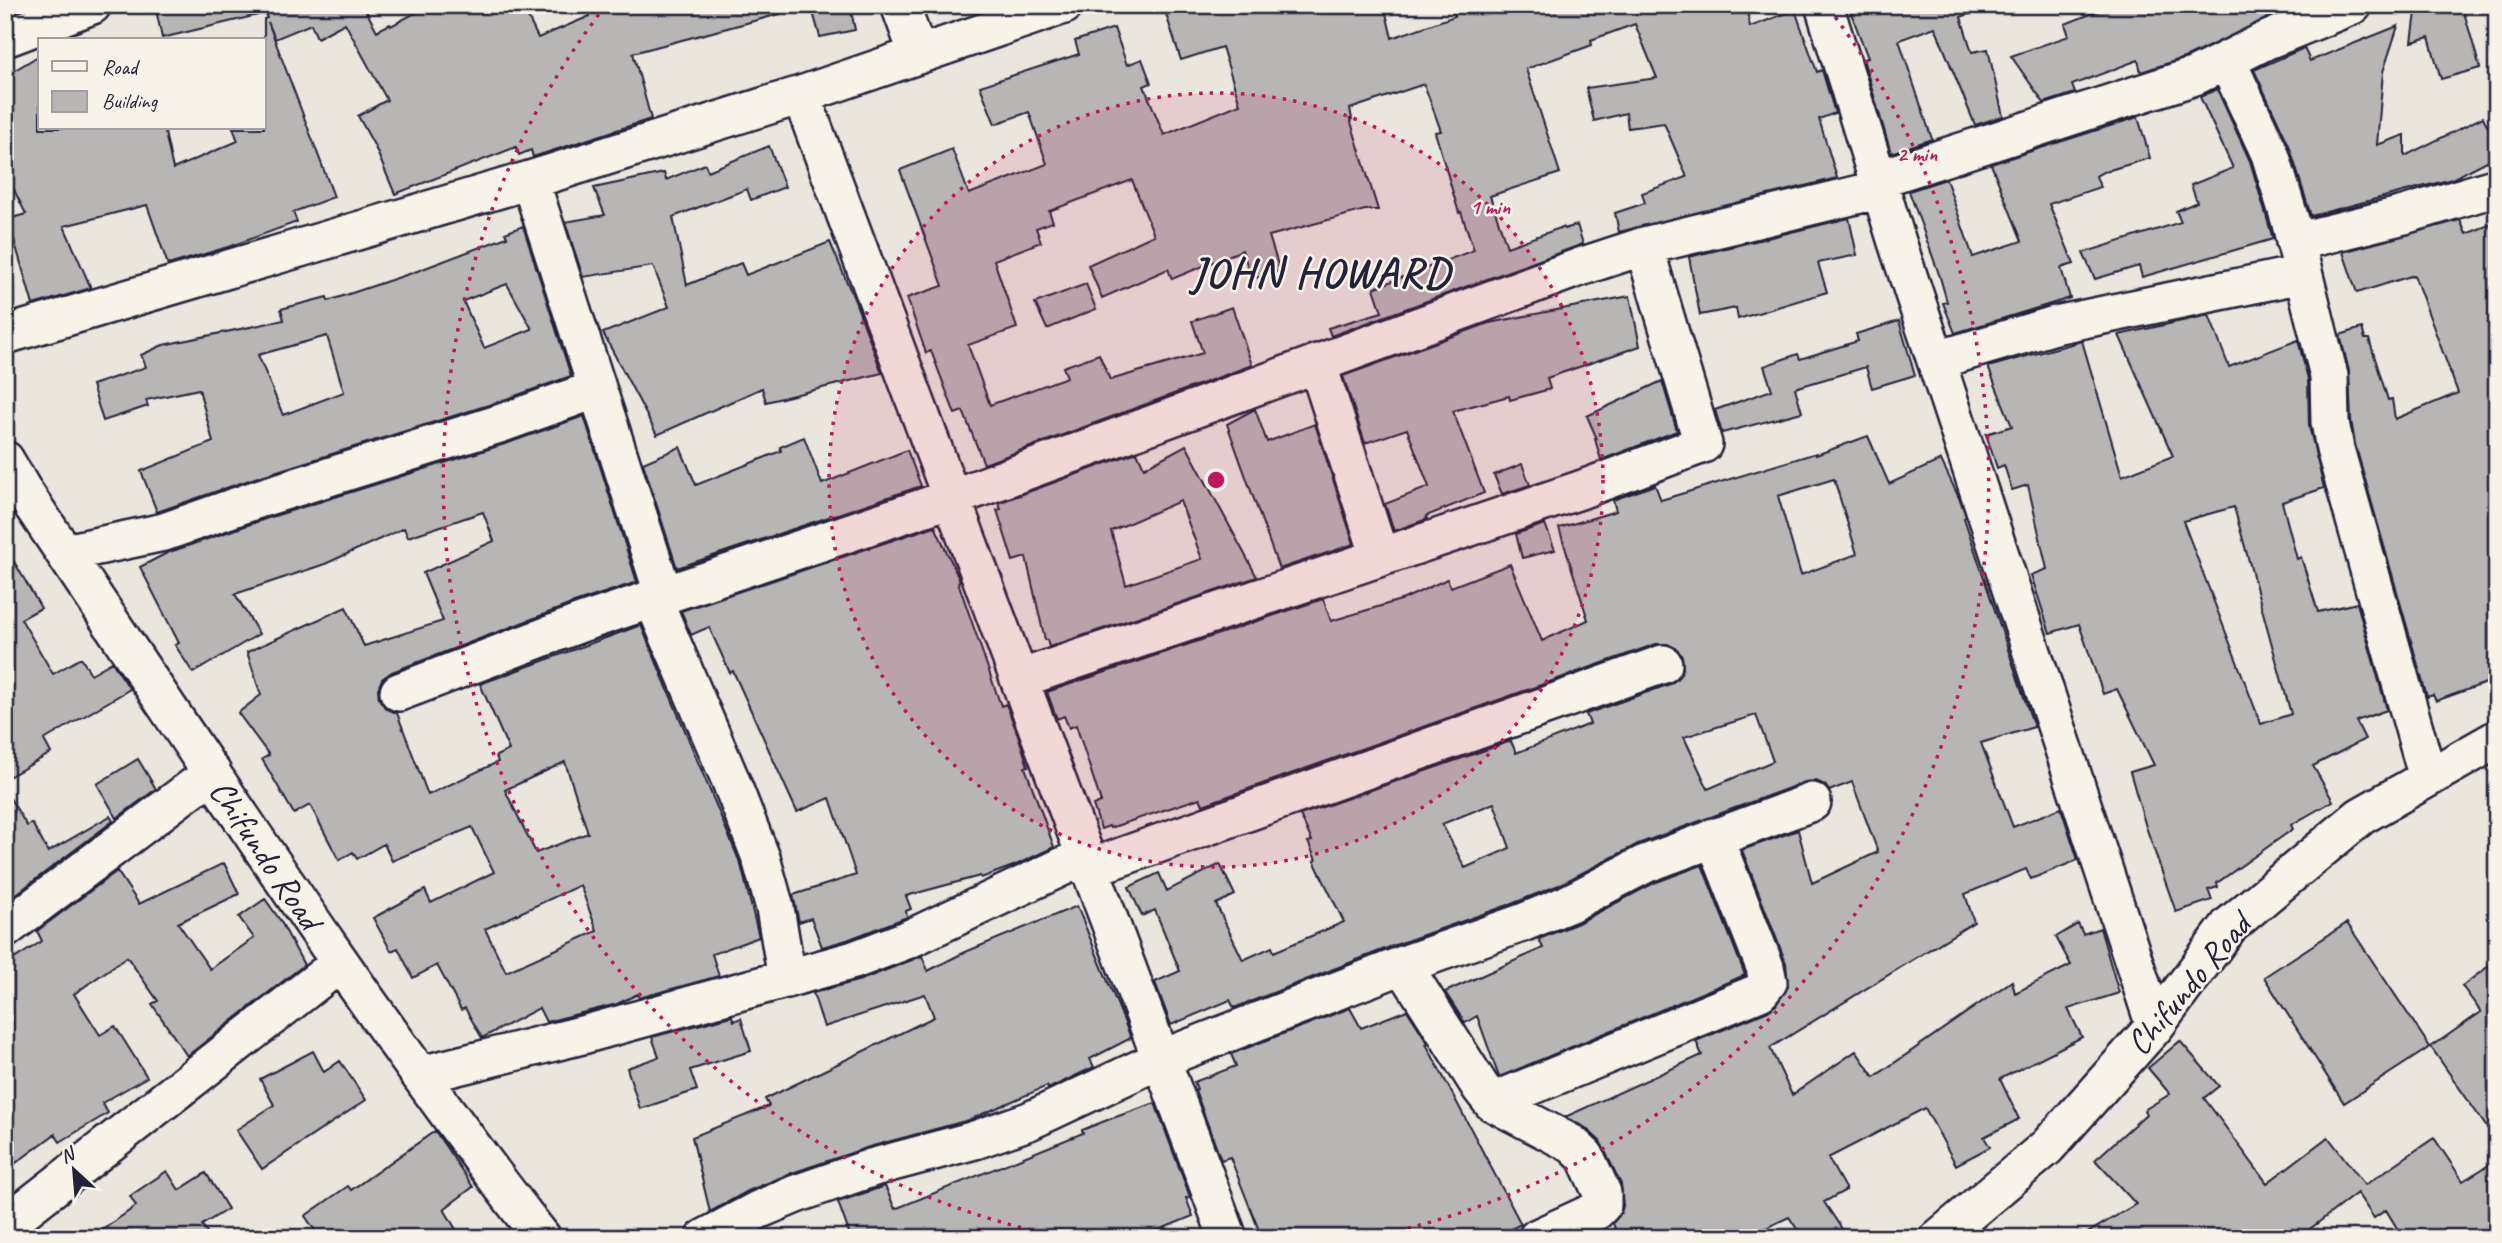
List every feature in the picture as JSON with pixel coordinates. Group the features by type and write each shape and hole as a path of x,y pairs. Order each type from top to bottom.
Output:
{"street":[{"path":"5,38 92,5"},
{"path":"900,5 918,54"},
{"path":"5,335 530,180 801,95 1064,5"},
{"path":"1824,5 1879,184 2155,1026"},
{"path":"399,692 581,623 951,498 1567,272 1644,246 1879,184 2194,76 2276,36 2353,5"},
{"path":"2227,61 2270,154 2329,376 2330,422 2335,449 2428,778"},
{"path":"801,95 1228,1238"},
{"path":"530,180 597,389 659,598 761,858 775,908 787,979"},
{"path":"1937,360 2299,258 2404,215 2497,187"},
{"path":"1019,679 1617,477 1703,444 1644,246"},
{"path":"1317,363 1380,557"},
{"path":"65,553 164,532 261,498 502,423 597,389"},
{"name":"Chifundo Road","path":"7,468 340,964 485,1165 542,1238"},
{"path":"421,1075 586,1034 854,960 1088,862 1663,664"},
{"name":"Chifundo Road","path":"1939,1238 2047,1147 2155,1026 2229,926 2361,816 2497,739"},
{"path":"5,929 212,774"},
{"path":"705,1238 758,1210 796,1194 874,1167 975,1140 1029,1121 1161,1059 1403,965 1522,923 1568,904 1645,864 1812,802"},
{"path":"1492,1102 1760,992 1768,982 1765,967 1714,837"},
{"path":"5,1225 340,964"},
{"path":"1403,965 1492,1102 1572,1144 1585,1156 1602,1193 1602,1205 1596,1211 1537,1238"}],"building":[{"path":"155,5 257,5 258,15 162,38"},
{"path":"261,5 377,5 366,11 377,31 430,5 522,5 538,38 590,16 589,8 604,5 779,5 780,14 633,53 651,119 533,157 531,150 519,155 516,147 395,194 358,116 387,100 345,23 317,38 311,24 275,39 268,22 334,197 293,212 297,222 168,265 147,205 64,226 91,288 33,305 8,219 26,214 5,172 5,76 38,56 38,130 164,130 173,169 238,141 234,130 266,130 264,19 267,18"},
{"path":"811,5 850,5 855,30 820,37"},
{"path":"1182,5 1384,5 1392,38 1455,16 1450,5 1746,5 1750,27 1795,10 1817,72 1822,70 1835,113 1819,119 1837,178 1619,232 1615,213 1645,203 1642,193 1687,177 1664,123 1628,128 1626,113 1594,121 1586,88 1657,78 1635,24 1591,40 1592,45 1526,69 1560,173 1490,196 1507,247 1563,227 1564,229 1577,225 1583,244 1331,336 1328,328 1382,312 1374,288 1474,250 1461,212 1459,213 1435,132 1441,131 1424,84 1350,109 1350,119 1378,210 1365,210 1269,236 1280,271 1252,279 1242,250 1172,279 1168,269 1102,298 1088,265 1154,235 1132,180 1049,211 1053,222 1036,228 1041,242 994,260 1017,328 968,345 990,405 1067,377 1063,367 1099,354 1110,380 1203,353 1192,321 1232,307 1252,365 984,464 963,411 955,414 931,351 926,353 907,298 943,286 900,170 952,149 969,194 1047,164 1029,112 995,124 980,86 1079,54 1075,41 1114,28 1127,65 1142,59 1151,83 1144,86 1164,135 1240,104 1222,47 1181,60 1165,11"},
{"path":"1848,5 1985,5 1985,8 1961,17 1972,52 1988,49 2003,116 1975,125 1935,27 1899,40 1932,139 1891,153 1863,59 1868,58"},
{"path":"2114,5 2285,5 2287,9 2187,57 2141,72 2138,60 2072,85 2075,93 2044,103 2011,56 2069,36 2065,24"},
{"path":"2417,5 2462,5 2480,68 2441,79 2429,37 2412,42"},
{"path":"2398,26 2383,72 2377,145 2405,135 2405,156 2483,117 2497,145 2497,156 2452,179 2311,216 2289,145 2254,70 2304,48 2310,61"},
{"path":"2217,89 2250,161 2273,239 2142,277 2139,266 2095,279 2083,253 2181,222 2176,211 2197,202 2191,185 2233,168 2200,97"},
{"path":"2138,117 2150,158 2103,172 2096,176 2100,187 2049,204 2074,264 2061,268 2070,298 1955,333 1943,303 1947,302 1940,277 1909,191 1946,179 1973,257 2022,241 1991,164"},
{"path":"769,146 785,187 751,200 747,189 673,217 687,285 741,263 746,275 830,242 882,373 766,402 762,388 657,435 603,333 669,307 653,266 583,277 565,222 605,215 594,188 664,173 666,180 705,164 708,171"},
{"path":"1849,218 1857,255 1818,263 1827,292 1738,319 1736,308 1700,315 1689,257"},
{"path":"2460,220 2466,234 2497,222 2497,679 2436,701 2433,695 2427,697 2355,444 2349,371 2340,335 2362,328 2365,339 2369,339 2388,400 2392,399 2395,419 2458,393 2414,275 2357,293 2343,252"},
{"path":"523,226 571,376 157,512 141,471 213,442 199,389 146,400 148,406 103,421 92,385 146,367 141,355 163,345 284,320 281,309 327,297 328,301 412,273 507,237 505,233","holes":["507,284 532,329 484,348 463,301","327,336 344,392 283,415 258,355"]},
{"path":"1086,284 1096,309 1047,329 1035,303"},
{"path":"1630,296 1640,346 1547,378 1550,389 1510,400 1509,396 1453,411 1484,493 1394,531 1385,504 1429,487 1407,429 1365,443 1343,376 1489,323"},
{"path":"2209,315 2229,367 2298,340 2308,379 2309,426 2324,488 2282,502 2297,559 2301,557 2318,612 2357,603 2387,710 2356,721 2365,739 2313,766 2333,801 2291,825 2293,829 2217,883 2218,887 2208,890 2212,900 2176,912 2130,772 2154,765 2117,689 2103,694 2079,624 2050,633 2031,575 2047,569 2028,485 2012,490 2004,465 1997,468 1986,434 2012,426 1988,367 2082,341 2122,476 2173,456 2119,335","holes":["2234,507 2291,714 2261,724 2183,521"]},
{"path":"1899,321 1915,375 1872,388 1866,367 1795,388 1802,412 1722,433 1715,410 1772,390 1764,366 1798,354 1800,359 1858,341 1856,334"},
{"path":"1662,381 1677,431 1601,460 1597,439 1587,416"},
{"path":"1255,409 1267,442 1315,424 1354,544 1279,569 1227,424"},
{"path":"584,416 637,582 392,672 382,679 378,689 379,699 386,709 397,713 428,795 498,762 496,756 509,750 480,684 641,625 741,865 759,937 712,954 719,976 639,998 638,994 617,1004 546,1022 539,1008 482,1038 465,1008 461,1010 437,965 413,978 398,948 391,951 373,918 425,890 431,903 494,872 472,827 392,861 384,844 357,859 353,852 339,860 310,805 294,814 262,759 269,755 238,713 261,695 247,652 346,607 364,646 443,621 423,573 494,541 483,512 408,537 404,528 325,564 235,594 259,634 193,673 175,645 179,643 140,567 167,553 268,518 508,443","holes":["565,762 588,833 536,853 505,790","580,885 597,931 506,972 485,929"]},
{"path":"1868,436 1889,484 1941,460 1961,502 2034,727 1981,743 2013,827 2061,808 2078,860 2031,879 2026,869 1965,894 1974,922 1770,1048 1792,1095 1856,1051 1874,1077 2012,981 2015,993 2071,965 2056,937 2078,924 2083,934 2100,928 2119,993 2068,1009 2082,1037 2000,1079 2019,1119 1984,1137 1990,1147 1956,1165 1925,1108 1828,1158 1846,1190 1824,1202 1848,1238 1803,1238 1789,1217 1762,1230 1736,1238 1618,1238 1613,1223 1623,1206 1621,1184 1600,1141 1586,1128 1565,1117 1702,1055 1696,1041 1768,1011 1776,1005 1788,986 1786,963 1742,850 1798,830 1812,883 1878,852 1852,782 1829,791 1825,785 1816,781 1805,782 1638,844 1559,885 1514,903 1395,945 1234,1008 1230,1000 1171,1025 1155,982 1180,971 1155,910 1142,916 1129,887 1159,873 1167,891 1220,864 1235,895 1216,904 1243,960 1272,947 1274,952 1344,922 1314,861 1316,860 1308,842 1312,841 1300,815 1511,741 1516,753 1590,724 1586,714 1670,684 1678,678 1683,668 1682,656 1677,649 1667,644 1656,644 1203,805 1200,798 1101,829 1093,805 1101,802 1076,725 1069,728 1064,716 1057,719 1047,692 1323,599 1331,621 1404,599 1447,579 1451,587 1510,564 1542,641 1588,620 1559,528 1616,511 1613,500 1655,485 1661,500 1816,455","holes":["1834,479 1857,554 1801,575 1778,496","1756,715 1773,761 1708,789 1684,737","1494,803 1510,848 1465,868 1442,824"]},
{"path":"804,437 822,484 907,450 921,486 677,568 643,463 680,447 696,485 781,451 780,447"},
{"path":"1186,445 1257,577 1049,647 1045,640 1026,557 1013,561 997,510 1001,509 998,503 1137,452 1144,468","holes":["1180,501 1202,559 1126,585 1111,531"]},
{"path":"1522,464 1530,485 1502,494 1494,475"},
{"path":"1545,524 1555,550 1522,558 1516,534"},
{"path":"935,526 960,581 958,582 1001,706 1006,704 1018,735 1028,766 1025,767 1054,847 981,878 980,876 906,896 911,909 906,911 907,917 822,947 811,918 799,922 793,895 856,875 830,798 797,812 733,671 730,673 709,627 691,635 681,611"},
{"path":"5,546 41,608 21,619 53,674 81,658 91,674 112,662 130,689 44,740 51,753 5,779"},
{"path":"138,759 156,789 117,818 97,784"},
{"path":"5,790 27,826 32,823 48,852 110,816 113,821 15,895 5,877"},
{"path":"224,863 239,894 178,923 210,969 254,938 239,917 265,899 280,920 304,965 187,1056 152,1004 158,1001 127,957 74,994 100,1035 115,1026 147,1077 102,1103 108,1113 60,1142 55,1134 5,1171 5,965 42,941 37,931 117,871 139,904"},
{"path":"1702,865 1745,975 1499,1077 1477,1016 1465,1023 1445,992 1543,948 1539,939 1578,923 1654,883"},
{"path":"1077,906 1131,1038 1090,1059 1094,1067 1048,1089 1047,1086 969,1120 869,1147 789,1174 748,1191 710,1212 692,1137 769,1106 765,1099 934,1017 925,994 824,1027 813,993 861,980 922,956 928,971 963,953"},
{"path":"2347,923 2430,1047 2344,1103 2264,977"},
{"path":"2497,960 2497,1142 2431,1047 2481,1012 2462,986"},
{"path":"1350,1008 1361,1028 1407,1010 1428,1043 1426,1044 1521,1224 1493,1238 1262,1238 1230,1157 1221,1160 1194,1082 1236,1066 1231,1054"},
{"path":"732,1016 734,1021 741,1018 751,1051 690,1070 697,1090 640,1109 627,1068 659,1057 652,1037"},
{"path":"2180,1041 2219,1086 2204,1098 2267,1183 2328,1137 2365,1185 2434,1138 2463,1181 2497,1160 2497,1228 2480,1238 2403,1238 2386,1210 2374,1218 2357,1193 2298,1238 2079,1238 2136,1204 2095,1160 2146,1114 2144,1110 2170,1094 2148,1068"},
{"path":"313,1051 324,1072 340,1061 366,1100 262,1169 236,1130 274,1105 260,1079"},
{"path":"1155,1103 1190,1197 1186,1198 1193,1216 1139,1238 851,1238 838,1202 885,1186 895,1209 1083,1133 1082,1130"},
{"path":"435,1131 473,1187 444,1209 461,1238 320,1238 305,1216 348,1186 351,1190"},
{"path":"167,1171 179,1190 206,1173 228,1209 202,1225 211,1238 91,1238 136,1206 130,1196"}],"district":[{"name":"JOHN HOWARD","path":"1321,271"}]}
